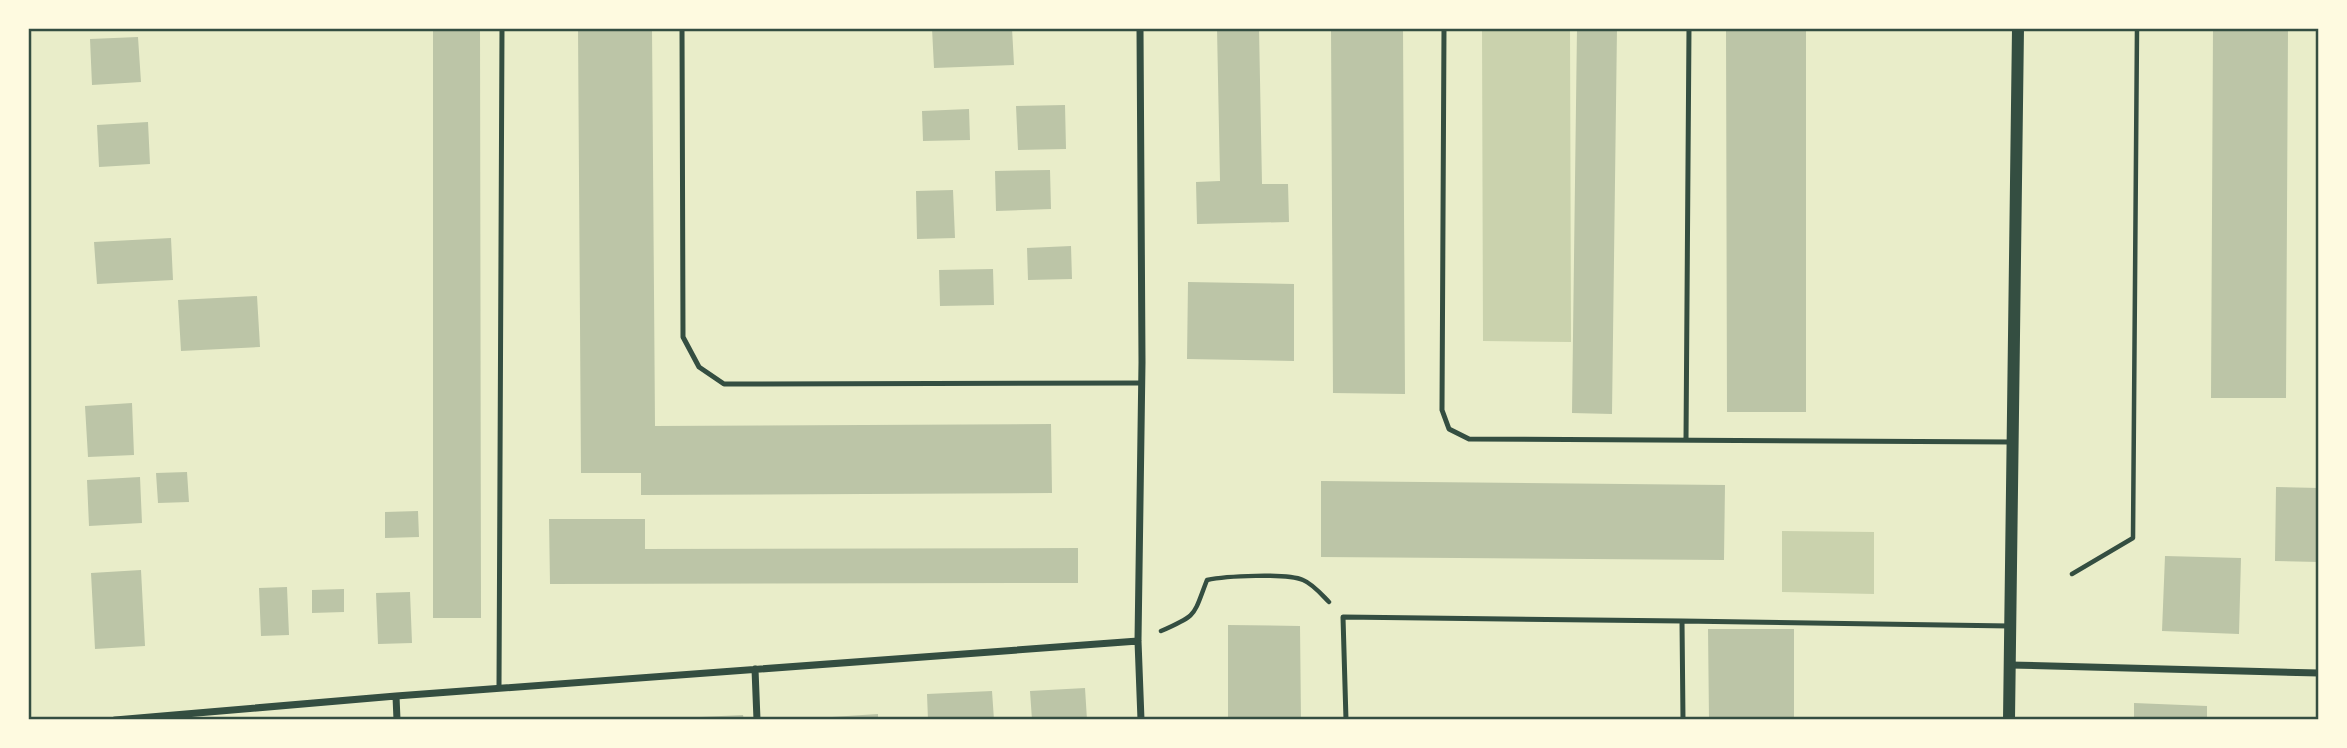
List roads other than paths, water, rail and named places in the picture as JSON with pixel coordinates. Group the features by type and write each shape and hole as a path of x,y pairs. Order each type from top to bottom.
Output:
{"street":[{"path":"1140,28 1142,383 1138,641 1141,720"},
{"path":"2009,720 2018,28"},
{"path":"115,720 499,688 1138,641"},
{"path":"2010,665 2319,673"},
{"path":"755,669 757,720"},
{"path":"396,696 397,720"}],"lane":[{"path":"499,688 502,28"},
{"path":"682,28 683,337 699,367 724,384 1142,383"},
{"path":"1444,28 1442,410 1449,429 1469,439 2012,442"},
{"path":"1686,440 1689,28"},
{"path":"1346,720 1343,617 2010,626"},
{"path":"1682,621 1683,720"}]}
